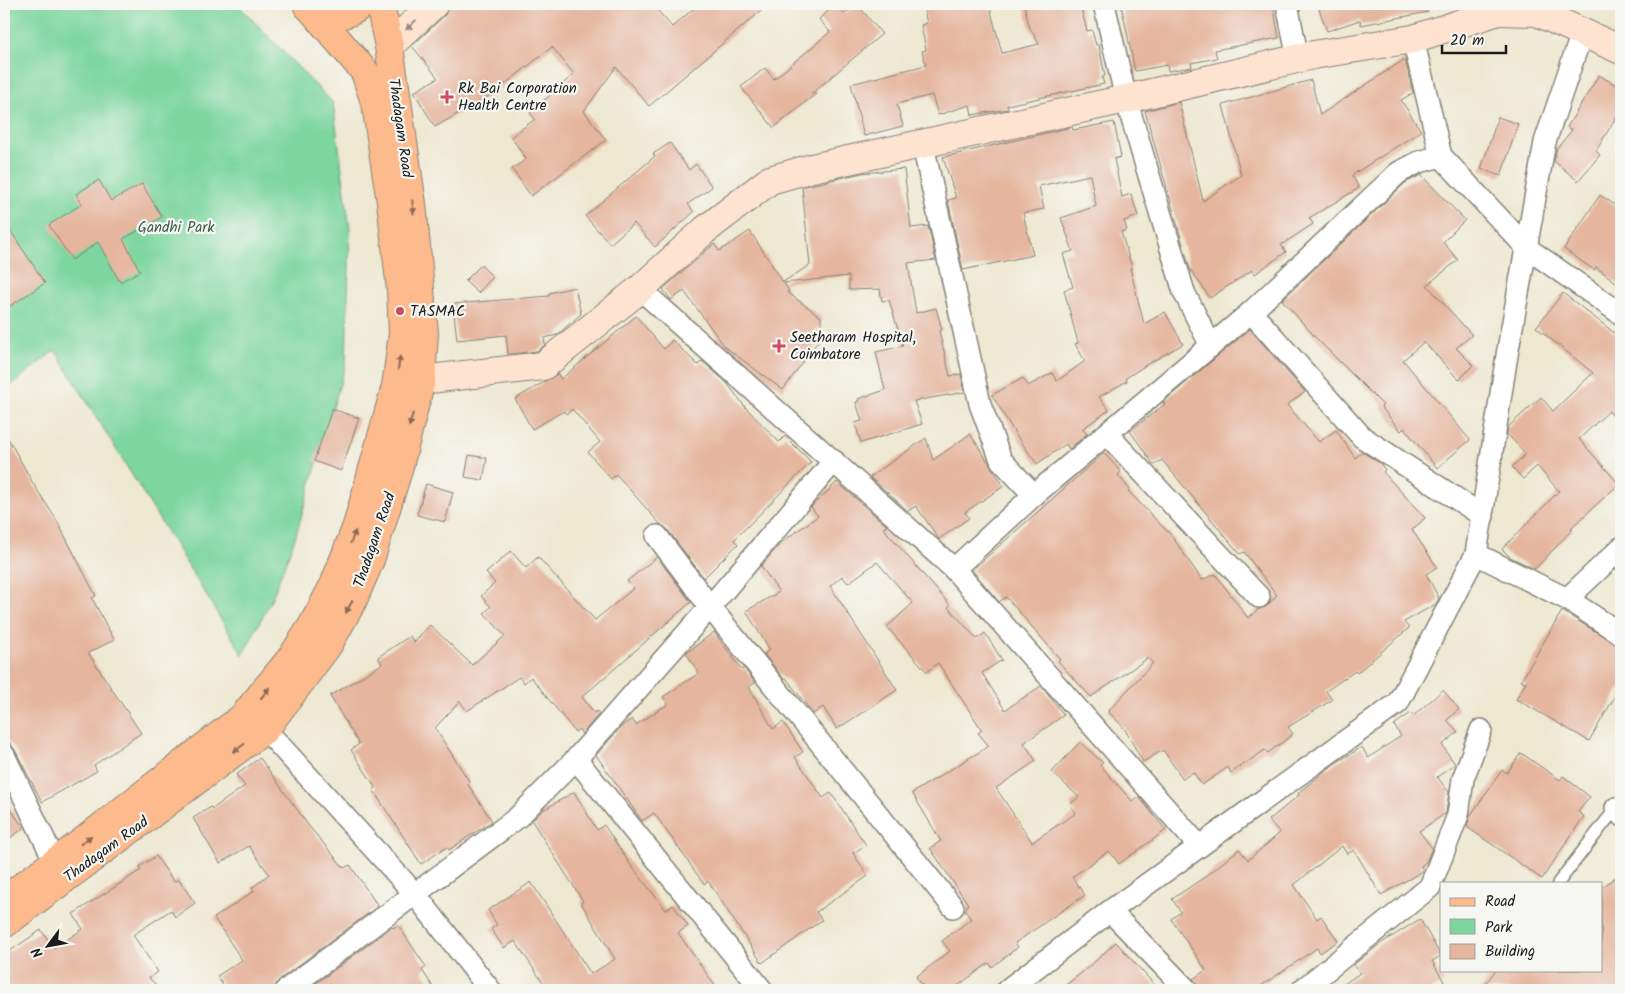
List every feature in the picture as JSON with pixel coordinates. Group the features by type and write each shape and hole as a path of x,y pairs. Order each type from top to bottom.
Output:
{"main road":[{"path":"309,7 333,16 354,11 363,4"},
{"name":"Thadagam Road","path":"4,924 265,729 328,645 352,602 370,560 398,470 421,380 424,333 412,204 389,46 380,4"},
{"name":"Thadagam Road","path":"4,900 244,717 262,697 292,657 310,628 334,584 357,526 396,386 403,334 401,290 387,176 373,97 365,72 309,7"}],"street":[{"path":"389,46 434,4"},
{"path":"1104,4 1126,99 1184,292 1211,346"},
{"path":"1287,4 1298,59"},
{"path":"421,380 543,366 640,290 705,230 770,180 812,168 922,145 1298,59 1413,39 1498,11 1535,8 1582,33 1621,50"},
{"path":"1007,990 1110,911 1398,703 1476,554 1507,355 1544,142 1582,33"},
{"path":"1413,39 1441,156 1527,248 1621,314"},
{"path":"922,145 980,404 1000,460 1034,496"},
{"path":"954,569 1034,496 1251,312 1398,173 1419,162 1441,156"},
{"path":"640,290 954,569 1199,846"},
{"path":"1251,312 1362,437 1483,516"},
{"path":"1107,434 1259,597"},
{"path":"286,990 517,818 576,759 834,461"},
{"path":"657,536 710,606 953,907"},
{"path":"1567,599 1621,548"},
{"path":"1476,554 1567,599 1621,634"},
{"path":"265,729 415,894 490,990"},
{"path":"1302,990 1430,887 1458,815 1463,779 1481,730"},
{"path":"4,755 55,862"},
{"path":"576,759 762,990"},
{"path":"1110,911 1187,990"}],"lane":[{"path":"1559,882 1619,812"}],"green space":[{"name":"Gandhi Park","path":"4,4 237,4 333,103 350,230 346,363 295,538 272,598 243,655 55,350 4,391"}],"building":[{"path":"449,4 652,4 672,27 699,4 769,4 649,106 616,67 584,111 606,140 531,196 512,169 526,159 511,137 535,119 530,113 574,74 552,47 494,93 435,127 414,92 438,78 412,46 445,15"},
{"path":"836,4 844,14 857,4 882,34 811,94 818,92 774,128 741,87 765,68 774,79 830,32 819,19"},
{"path":"928,4 989,4 1002,53 1039,44 1029,26 1024,4 1080,4 1087,31 1092,30 1096,45 1099,45 1105,76 1102,77 1104,84 1007,105 1008,109 972,115 970,105 938,115 932,95 897,104 903,126 864,136 851,84 926,65 922,51 926,50 921,25 927,23 924,10 929,9"},
{"path":"1121,4 1273,4 1279,38 1215,50 1217,58 1191,63 1192,67 1168,71 1167,65 1135,71"},
{"path":"1335,4 1427,4 1428,12 1361,25 1360,20 1327,31 1319,9"},
{"path":"1405,59 1413,93 1401,100 1421,131 1352,175 1359,188 1309,218 1313,224 1281,245 1286,252 1255,274 1252,270 1210,298 1190,269 1145,111 1179,102 1203,201 1241,175 1223,105 1311,80 1320,115"},
{"path":"1599,75 1621,88 1621,109 1596,151 1600,155 1578,181 1554,161 1557,148 1572,130 1567,127"},
{"path":"1498,117 1518,124 1501,176 1481,169"},
{"path":"1114,122 1121,157 1114,159 1122,197 1131,194 1138,216 1124,221 1127,230 1121,232 1132,268 1130,268 1144,324 1165,312 1183,344 1146,365 1126,378 1127,381 1099,397 1109,410 1082,429 1087,434 1069,449 1066,444 1037,464 1016,435 992,395 1023,378 1028,386 1052,373 1057,381 1085,361 1075,344 1078,343 1064,290 1073,287 1063,254 1073,251 1061,218 1096,206 1090,175 1039,186 1044,209 1023,213 1033,255 963,270 948,200 956,198 943,157 1072,127 1073,130"},
{"path":"670,143 689,170 696,164 712,187 688,204 694,212 655,247 634,223 610,244 585,216 655,156 653,154"},
{"path":"904,169 911,228 928,226 936,260 908,263 916,313 936,308 942,330 939,331 950,376 961,374 965,392 914,401 922,424 861,443 855,423 862,421 856,402 859,401 858,399 885,390 876,352 903,346 889,300 882,301 880,289 849,290 849,276 784,283 789,291 787,292 821,317 821,323 814,332 821,337 783,390 725,347 684,291 671,300 663,289 714,244 719,251 750,231 783,282 810,265 802,187 862,173"},
{"path":"1421,175 1465,220 1443,242 1458,260 1427,285 1472,335 1456,348 1473,365 1459,380 1424,342 1403,360 1470,440 1437,468 1404,428 1401,431 1381,407 1383,405 1317,339 1282,300 1405,183"},
{"path":"99,180 111,201 142,184 162,217 123,239 140,271 120,282 98,242 72,260 49,225 82,204 76,194"},
{"path":"1600,195 1621,209 1621,286 1596,267 1594,270 1564,249"},
{"path":"4,221 45,283 4,310"},
{"path":"481,265 493,277 478,293 465,281"},
{"path":"575,287 581,314 557,335 544,338 545,345 537,351 508,354 506,335 457,340 453,304 549,296 549,293"},
{"path":"1563,293 1621,338 1621,426 1609,411 1579,439 1619,484 1571,528 1573,529 1535,569 1510,557 1502,549 1559,491 1537,466 1523,479 1512,467 1526,454 1507,434 1508,427 1541,397 1553,411 1593,373 1536,327"},
{"path":"636,316 664,349 672,340 698,365 702,361 726,382 746,408 779,442 785,436 811,462 734,540 738,544 704,578 667,529 660,524 616,474 611,479 588,452 600,442 572,409 566,414 564,411 532,429 515,399 558,374 561,379"},
{"path":"1250,329 1305,392 1287,405 1319,442 1336,430 1355,458 1362,452 1380,463 1385,470 1383,472 1425,518 1412,530 1437,567 1426,574 1439,598 1436,604 1404,622 1409,628 1357,673 1355,671 1326,691 1332,700 1288,727 1293,734 1268,753 1265,750 1231,773 1228,767 1202,785 1193,772 1183,779 1163,750 1143,762 1124,728 1108,711 1153,663 1148,658 1091,697 1058,661 1060,659 1006,597 999,602 972,570 1104,453 1121,472 1118,475 1130,490 1128,491 1171,535 1202,580 1215,574 1248,618 1259,609 1267,606 1277,595 1244,552 1240,554 1162,460 1154,465 1130,431 1165,404 1163,402"},
{"path":"332,409 359,418 341,471 314,461"},
{"path":"4,431 34,485 56,519 96,596 92,598 114,640 88,653 141,733 94,765 97,771 42,802 15,750 4,735"},
{"path":"970,434 1004,486 965,512 969,518 939,539 916,506 908,511 870,477 926,438 933,460"},
{"path":"469,455 487,458 483,480 465,477"},
{"path":"837,482 887,526 883,528 977,639 985,633 1002,660 982,673 1005,710 1041,686 1064,715 1024,743 1036,761 996,788 1032,842 1076,813 1070,804 1079,797 1052,772 1080,742 1103,763 1100,765 1132,801 1139,797 1166,830 1119,864 1109,851 1072,877 1085,895 1015,943 1018,947 992,967 989,963 952,990 926,990 916,977 950,951 942,941 971,919 965,911 968,904 930,848 941,841 912,793 989,746 978,733 982,730 938,663 927,672 887,627 913,603 877,562 848,583 842,576 830,586 897,690 837,729 823,707 813,714 786,678 784,679 764,654 770,650 746,611 779,592 761,566 782,542 818,516 811,507"},
{"path":"426,484 453,492 445,522 417,515"},
{"path":"511,551 526,568 538,557 595,620 634,588 627,581 657,557 691,602 582,697 594,713 597,711 599,714 582,734 579,729 575,732 531,677 524,683 519,677 467,711 460,701 435,728 492,821 449,850 447,847 421,864 373,790 376,788 351,750 359,744 330,696 382,664 378,657 410,636 414,642 430,625 472,665 505,636 484,613 491,607 481,596 495,583 486,573"},
{"path":"1562,611 1621,647 1621,686 1589,741 1516,699 1526,682 1521,681"},
{"path":"714,632 742,670 744,668 755,683 749,687 773,729 783,722 803,752 795,757 823,798 831,793 866,845 853,853 868,876 816,912 822,920 762,963 708,881 704,884 654,813 642,821 596,755 622,726 632,719 636,725 668,704 663,697 699,673 686,653"},
{"path":"1443,690 1459,709 1447,720 1458,732 1442,745 1455,764 1437,777 1449,792 1446,813 1419,831 1432,848 1426,862 1421,866 1423,871 1381,895 1354,850 1347,854 1342,846 1294,885 1317,919 1321,916 1338,941 1320,953 1317,948 1255,990 1199,990 1193,979 1206,970 1171,919 1181,912 1172,899 1209,874 1239,849 1248,860 1280,833 1269,820 1299,795 1298,793 1334,764 1362,747 1368,758 1401,736 1394,725 1411,713 1413,716"},
{"path":"1521,753 1560,780 1563,776 1590,797 1578,812 1584,816 1542,879 1467,827 1470,816 1502,770 1507,773"},
{"path":"260,758 308,825 344,868 350,865 378,906 279,980 274,990 226,990 217,976 242,960 214,918 254,891 252,888 269,874 249,846 220,863 193,818 211,807 212,809 245,786 236,775"},
{"path":"574,792 597,830 604,825 630,864 666,910 673,905 688,926 678,933 718,990 548,990 515,941 504,948 491,929 497,925 488,910 531,882 591,974 615,959 581,903 583,901 532,821 540,812"},
{"path":"4,800 24,828 4,842"},
{"path":"156,856 174,882 178,879 195,903 175,917 171,910 133,935 158,972 149,978 161,990 4,990 4,955 41,930 54,948 83,929 73,914 141,870 139,867"},
{"path":"1621,873 1621,990 1480,990 1494,972 1602,972 1602,887"},
{"path":"1420,919 1440,954 1440,957 1432,961 1444,982 1431,990 1335,990 1360,973 1353,965 1380,944"},
{"path":"398,925 426,967 422,970 435,990 307,990 392,927"},
{"path":"1116,942 1159,990 1060,990 1091,965"}],"place":[{"name":"Rk Bai Corporation Health Centre","path":"447,97"},
{"name":"TASMAC","path":"400,311"},
{"name":"Seetharam Hospital, Coimbatore","path":"779,346"}]}
